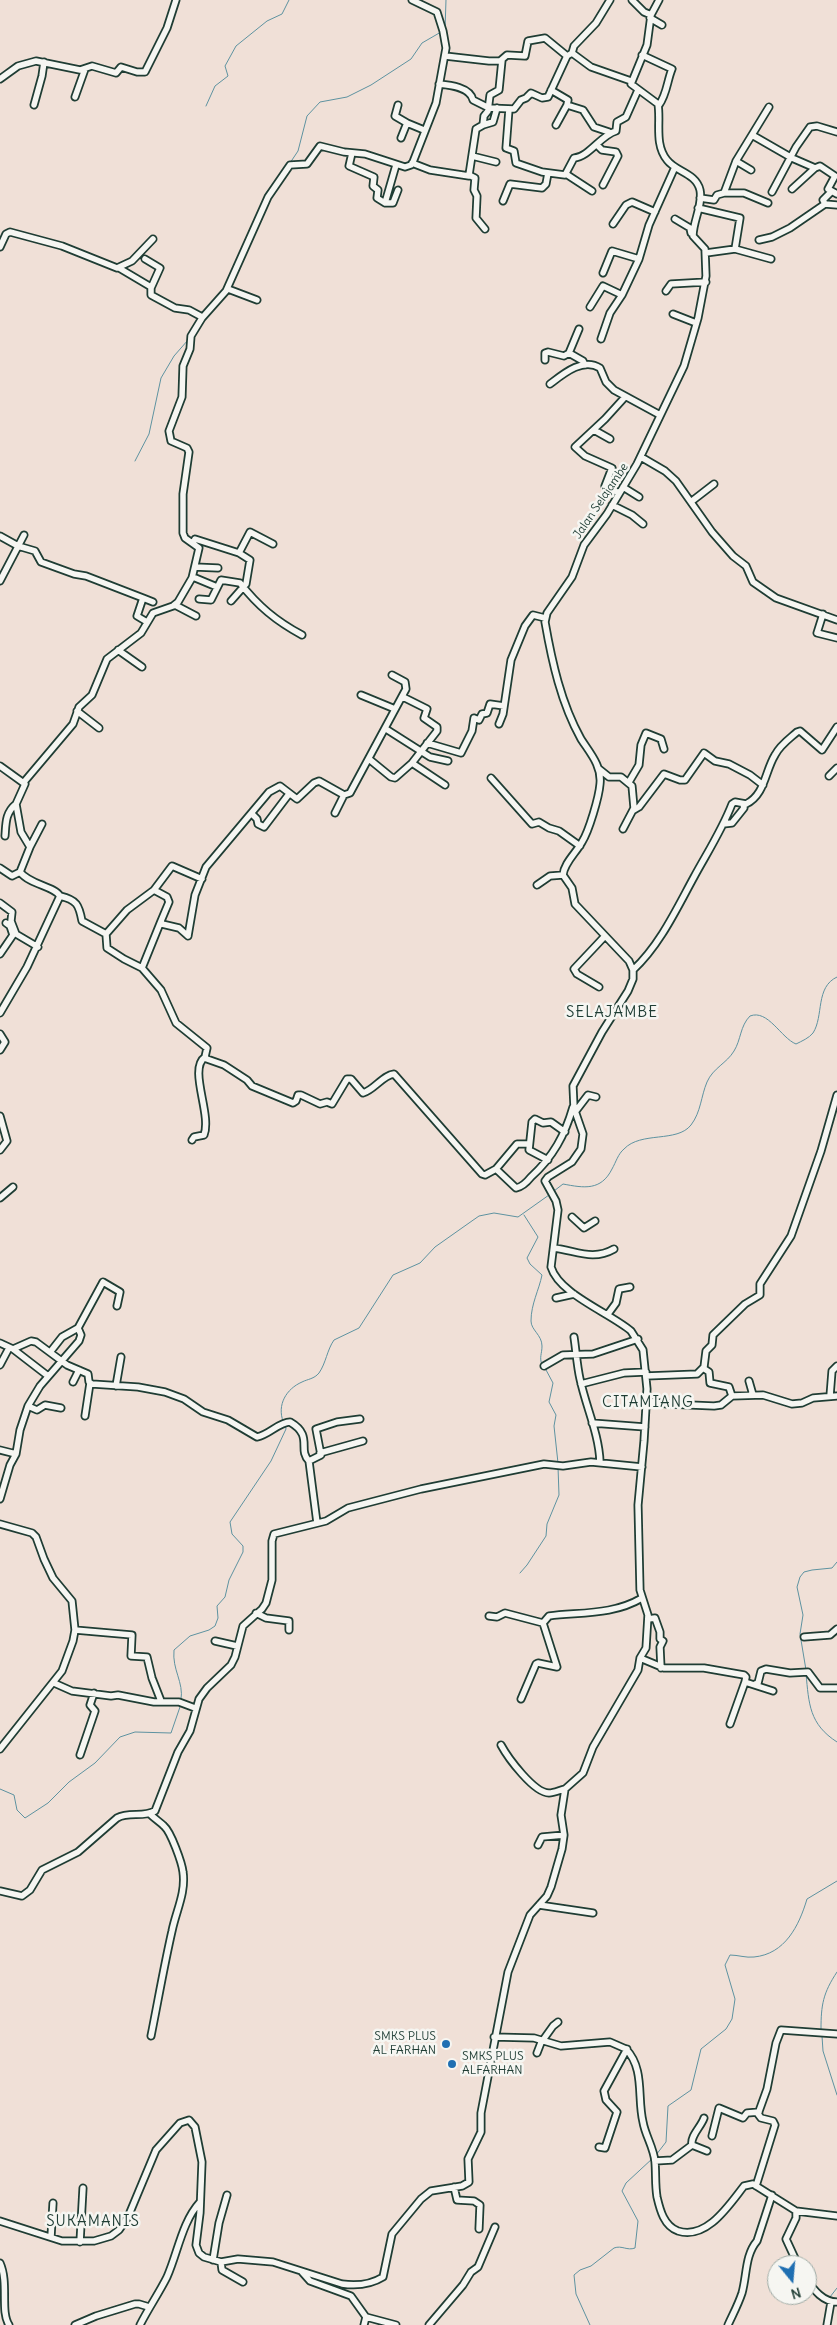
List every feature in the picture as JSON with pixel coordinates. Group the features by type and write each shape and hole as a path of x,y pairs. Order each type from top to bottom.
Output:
{"street":[{"path":"0,79 23,64 44,62 75,69 85,69 92,66 115,73 121,67 137,72 147,70 150,60 172,18 176,0"},
{"path":"231,601 244,589 249,574 250,560 239,553 185,538 183,533 183,494 190,452 187,448 171,441 168,433 182,397 183,366 190,349 190,336 202,317 228,289 268,196 287,168 293,164 307,164 320,146 369,155 396,165 407,167 412,163 434,109 445,56 445,40 438,14 431,8 412,0"},
{"path":"439,84 464,90 472,95 473,100 489,108 515,108 521,100 531,93 547,98 576,44 596,23 610,0"},
{"path":"632,0 644,12 662,25"},
{"path":"630,81 647,42 655,1"},
{"path":"483,124 484,116 489,108 490,95 496,93 499,88 502,60 507,55 524,56 528,40 545,38 591,67 630,81 632,86 659,105"},
{"path":"642,55 672,69 667,81 665,95 659,105 657,120 666,160 697,183 700,198 693,234"},
{"path":"445,56 482,61 502,60"},
{"path":"34,105 42,79 44,62"},
{"path":"75,97 85,69"},
{"path":"551,90 568,100 556,125"},
{"path":"567,105 583,110 594,127 615,132 617,122 626,117 638,90"},
{"path":"398,105 395,116 424,130"},
{"path":"724,193 736,162 769,107"},
{"path":"469,176 476,129 483,124 492,122 496,108"},
{"path":"509,109 506,149 514,151 517,164 548,173 566,174 592,191"},
{"path":"400,138 407,123"},
{"path":"772,192 792,158 796,146 812,126 837,132"},
{"path":"566,174 574,158 579,157 597,145 609,132"},
{"path":"752,135 792,158 815,168"},
{"path":"597,145 602,150 618,154 604,185"},
{"path":"352,153 350,168 374,177 373,187 379,191 377,198 393,203 398,190"},
{"path":"472,156 496,162"},
{"path":"736,162 751,170"},
{"path":"412,163 430,170 475,178 474,190 478,196 476,218 484,230"},
{"path":"385,202 396,165"},
{"path":"792,189 815,168 821,166 835,176 828,188 834,193 824,200 825,204"},
{"path":"601,339 610,313 622,295 639,259 648,225 675,167"},
{"path":"503,202 510,184 542,188 546,184 548,173"},
{"path":"700,198 714,200 717,195 724,193 744,193 768,203"},
{"path":"613,224 626,205 632,202 655,212"},
{"path":"759,240 772,237 790,228 825,204 837,205"},
{"path":"698,208 740,218 736,248"},
{"path":"675,219 689,227 694,238 703,245 706,254 736,248 771,259"},
{"path":"0,247 6,234 10,232 62,246 119,268 151,286"},
{"path":"119,268 132,261 154,239"},
{"path":"604,273 612,251 639,259"},
{"name":"Jalan Selajambe","path":"545,618 572,577 584,545 612,505 641,457 684,366 706,282 706,254"},
{"path":"145,259 160,268 151,286 150,294 175,308 189,310 202,317"},
{"path":"666,291 671,284 706,282"},
{"path":"590,307 602,286 622,295"},
{"path":"228,289 257,300"},
{"path":"673,314 696,323"},
{"path":"545,360 545,354 548,352 564,356 569,353 579,329"},
{"path":"569,353 583,361 586,365"},
{"path":"550,384 568,372 586,365 599,367 609,386 660,415"},
{"path":"619,493 605,486 612,468 585,456 575,447 594,430 625,396"},
{"path":"594,430 610,439"},
{"path":"641,457 665,471 692,501 714,535 733,556 746,566 753,582 776,598 837,620"},
{"path":"692,501 714,484"},
{"path":"623,487 639,497"},
{"path":"612,505 643,524"},
{"path":"239,553 250,532 273,544"},
{"path":"0,581 24,535"},
{"path":"0,536 18,546 35,551 41,562 74,574 86,576 153,602"},
{"path":"30,847 21,832 16,804 24,789 24,782 71,726 77,711 92,695 103,665 118,650 140,633 153,613 175,605 192,577 195,567 199,549 194,541"},
{"path":"195,567 218,568"},
{"path":"192,577 217,587"},
{"path":"199,599 210,600 220,580 240,583 263,609 276,617 283,625 302,635"},
{"path":"143,598 137,616 148,622"},
{"path":"175,605 196,616"},
{"path":"823,614 817,633 837,638"},
{"path":"499,724 504,706 509,666 525,626 533,615 545,618 561,692 574,725 599,770 600,785 589,826 563,875"},
{"path":"118,650 142,667"},
{"path":"334,813 344,795 350,793 386,729 395,708 403,697 406,684 392,675"},
{"path":"361,695 395,708"},
{"path":"369,760 392,778 412,763 437,731 437,727 424,718 427,709 403,697"},
{"path":"427,743 461,753 472,731 474,718 479,720 482,714 487,713 490,704 504,706"},
{"path":"77,711 99,728"},
{"path":"633,970 651,948 671,918 723,824 733,802 743,804 756,798 774,756 781,746 797,732 800,731 822,750 837,727"},
{"path":"386,729 430,757 448,761"},
{"path":"629,782 639,765 641,745 646,733 661,739 664,749"},
{"path":"623,829 634,810 639,807 664,774 685,780 704,753 715,760 729,764 749,774 763,785"},
{"path":"412,763 445,786"},
{"path":"0,766 24,782"},
{"path":"829,776 837,768"},
{"path":"599,770 609,777 619,776 629,782 633,790 634,810"},
{"path":"492,778 532,824 539,822 559,831 580,846"},
{"path":"161,921 164,925 179,928 188,936 195,895 206,867 269,792 276,787 283,787 297,799 314,783 319,781 344,795"},
{"path":"252,814 257,818 258,824 264,828 289,794"},
{"path":"5,836 8,813 16,804"},
{"path":"723,824 732,823 744,808 743,804"},
{"path":"0,868 12,876 20,872 42,824"},
{"path":"192,1140 194,1137 204,1135 206,1131 207,1113 201,1100 202,1086 198,1074 200,1062 205,1057 207,1048 176,1024 161,990 142,968 124,960 107,948 106,934 127,910 154,890 172,866 202,879"},
{"path":"20,872 33,883 58,892 60,896 74,902 80,907 82,921 106,934"},
{"path":"537,885 550,876 563,875"},
{"path":"496,1169 518,1189 548,1160 565,1132 573,1105 574,1083 602,1032 631,987 633,970 629,961 576,906 572,888 563,875"},
{"path":"142,968 169,902 167,897 154,890"},
{"path":"1,1010 38,947 60,896"},
{"path":"0,903 12,912 11,921 16,934 38,947"},
{"path":"0,954 13,935 10,926 6,923"},
{"path":"599,986 577,974 574,970 605,936"},
{"path":"0,1034 5,1042 0,1050"},
{"path":"205,1057 224,1065 247,1080 252,1086 293,1103 301,1095 320,1104 327,1102 332,1104 348,1078 363,1093 374,1088 390,1074 394,1074 484,1175 496,1169 517,1144 530,1144"},
{"path":"575,1112 588,1094 596,1097"},
{"path":"581,1384 624,1373 695,1375 705,1366 706,1350 712,1345 713,1334 745,1304 760,1295 760,1284 791,1236 822,1150 837,1095"},
{"path":"501,1746 520,1773 545,1792 565,1789 583,1773 594,1747 638,1670 640,1658 646,1648 648,1619 640,1586 638,1504 646,1401 646,1374 643,1350 638,1339 628,1328 574,1294 552,1271 558,1210 545,1182 546,1178 569,1165 581,1149 583,1134 573,1105"},
{"path":"0,1116 7,1137 6,1144 0,1150"},
{"path":"548,1160 529,1150 532,1125 535,1120 543,1123 551,1122 565,1132"},
{"path":"0,1198 12,1187"},
{"path":"572,1217 584,1228 594,1221"},
{"path":"554,1248 593,1256 601,1256 614,1249"},
{"path":"51,1351 62,1337 78,1328 103,1282 120,1292 117,1306"},
{"path":"608,1314 616,1303 618,1291 621,1288 630,1287"},
{"path":"556,1298 574,1294"},
{"path":"0,1499 10,1465 16,1454 20,1430 28,1406 48,1376 80,1340 81,1333 78,1328"},
{"path":"574,1337 581,1384 599,1446 600,1462"},
{"path":"544,1366 563,1355 576,1353 593,1354 638,1339"},
{"path":"0,1365 11,1349 34,1341 51,1351 62,1362 88,1374 90,1383 86,1416"},
{"path":"0,1343 48,1376"},
{"path":"116,1386 121,1357"},
{"path":"830,1396 832,1371 837,1366"},
{"path":"702,1368 709,1372 710,1383 730,1387 732,1396"},
{"path":"73,1382 79,1370"},
{"path":"749,1381 753,1395"},
{"path":"90,1383 138,1386 174,1395 188,1401 203,1412 228,1420 257,1436 271,1432 285,1422 290,1422 302,1432 305,1454 309,1461 317,1523"},
{"path":"646,1401 714,1406 721,1405 732,1396 753,1395 769,1396 792,1404 837,1396"},
{"path":"28,1406 37,1410 45,1405 61,1408"},
{"path":"320,1453 316,1429 337,1422 360,1419"},
{"path":"592,1423 645,1427"},
{"path":"309,1461 320,1456 320,1453 363,1441"},
{"path":"0,1450 16,1454"},
{"path":"0,1891 22,1896 30,1890 42,1870 78,1852 121,1815 150,1814 155,1811 175,1759 190,1731 195,1708 204,1691 233,1661 243,1626 264,1606 271,1586 273,1536 279,1532 326,1521 348,1508 420,1489 544,1464 600,1462 642,1467"},
{"path":"0,1524 24,1530 36,1537 53,1578 72,1601 75,1630 62,1671 0,1749"},
{"path":"543,1623 549,1616 601,1612 631,1605 642,1598"},
{"path":"256,1613 266,1618 289,1621 289,1630"},
{"path":"489,1616 505,1613 543,1623"},
{"path":"648,1619 654,1618 660,1632 660,1639 663,1641 660,1647 662,1668"},
{"path":"521,1699 538,1662 557,1667 543,1623"},
{"path":"804,1637 830,1636 837,1629"},
{"path":"75,1630 132,1635 131,1656 147,1657 152,1678 161,1701"},
{"path":"215,1641 237,1646"},
{"path":"640,1658 662,1668 700,1668 744,1675 746,1677 745,1682 730,1724"},
{"path":"755,1684 758,1683 761,1671 766,1669 790,1673 808,1672 820,1688 837,1688"},
{"path":"745,1682 773,1691"},
{"path":"54,1683 72,1691 111,1696 118,1695 154,1702 179,1702 195,1708"},
{"path":"80,1755 95,1711 90,1705 94,1693"},
{"path":"0,2221 62,2241 80,2242 103,2239 119,2230 128,2217 156,2150 172,2130 184,2120 190,2120 195,2127 200,2150 201,2202 196,2250 204,2257 221,2262 238,2260 273,2262 328,2281 352,2286 378,2280 385,2273 390,2240 401,2222 427,2193 464,2186 470,2179 468,2158 481,2132 481,2113 494,2037 508,1972 528,1918 551,1887 564,1836 561,1815 565,1789"},
{"path":"150,1814 159,1824 164,1826 170,1836 183,1871 182,1898 172,1929 151,2036"},
{"path":"538,1845 542,1837 564,1836"},
{"path":"539,1905 593,1912"},
{"path":"536,2053 552,2026 558,2022"},
{"path":"756,2186 775,2125 773,2122 760,2117 759,2112 767,2089 776,2043 781,2030 837,2034"},
{"path":"494,2037 528,2037 564,2046 610,2042 627,2049 637,2069 643,2122 650,2137 655,2161 655,2183 658,2202 666,2222 678,2230 693,2232 705,2228 725,2210 744,2186 748,2184 772,2194 796,2210 837,2216"},
{"path":"599,2147 605,2148 617,2112 606,2100 604,2091 627,2049"},
{"path":"712,2136 719,2108 743,2118 747,2113 759,2112"},
{"path":"692,2145 692,2138 699,2130 704,2118"},
{"path":"655,2161 672,2160 692,2145"},
{"path":"692,2145 707,2151"},
{"path":"80,2242 83,2188"},
{"path":"454,2188 457,2200 472,2201 480,2205 479,2230"},
{"path":"728,2325 738,2304 752,2247 757,2241 772,2194"},
{"path":"214,2260 219,2223 227,2195"},
{"path":"140,2325 166,2277 191,2214 201,2202"},
{"path":"50,2237 53,2203"},
{"path":"793,2255 786,2239 796,2218 796,2210"},
{"path":"429,2325 463,2285 471,2272 478,2267 495,2228"},
{"path":"221,2262 222,2270 243,2282"},
{"path":"0,2264 4,2271 4,2310 9,2325"},
{"path":"302,2272 310,2281 351,2296 366,2318 396,2325"},
{"path":"817,2292 834,2302 827,2325"},
{"path":"75,2325 96,2316 135,2304 149,2307"},
{"path":"364,2325 366,2318"}],"waterway":[{"path":"206,106 215,86 228,76 225,66 236,46 267,21 282,14 289,0"},
{"path":"445,30 446,0"},
{"path":"290,163 298,151 307,116 320,102 347,97 371,85 411,59 422,43 441,32"},
{"path":"244,245 266,193 279,176"},
{"path":"135,461 149,434 161,378 174,356 188,340"},
{"path":"554,1191 563,1184 585,1187 597,1184 608,1176 620,1153 631,1144 649,1138 677,1134 691,1125 697,1115 710,1077 734,1051 744,1024 750,1016 757,1015 769,1020 790,1041 796,1044 810,1036 816,1026 826,988 837,977"},
{"path":"283,1421 281,1409 287,1393 296,1385 313,1378 319,1373 334,1340 359,1328 393,1275 420,1263 435,1247 479,1216 494,1213 518,1217 549,1195"},
{"path":"524,1215 538,1237 527,1258 530,1264 542,1275 532,1309 531,1321 542,1342 542,1365"},
{"path":"545,1368 553,1383 549,1402 556,1415 554,1426 558,1463"},
{"path":"181,1700 181,1687 175,1664 174,1650 190,1636 215,1626 218,1618 217,1606 225,1597 229,1580 243,1552 243,1546 232,1534 230,1522 271,1461 286,1429 285,1424"},
{"path":"520,1573 546,1536 547,1524 559,1495 558,1467"},
{"path":"806,1670 800,1634 803,1615 797,1587 800,1577 804,1572 832,1568 837,1562"},
{"path":"806,1674 812,1713 821,1728 837,1742"},
{"path":"0,1789 14,1795 17,1810 25,1818 48,1803 69,1782 95,1763 120,1737 135,1732 171,1733 181,1704"},
{"path":"656,2155 666,2142 668,2106 691,2090 701,2049 726,2029 732,2019 735,1999 725,1965 730,1955 754,1957 765,1955 774,1950 789,1937 795,1928 807,1899 837,1881"},
{"path":"821,2029 824,1999 837,1972"},
{"path":"822,2036 823,2051 837,2095"},
{"path":"590,2325 576,2294 574,2275 580,2270 591,2266 614,2248 635,2248 638,2221 622,2191 626,2183 653,2158"},
{"path":"830,2297 837,2288"}],"place":[{"name":"SMKS PLUS AL FARHAN","path":"446,2044"},
{"name":"SMKS PLUS ALFARHAN","path":"452,2064"}],"district":[{"name":"SELAJAMBE","path":"612,1013"},
{"name":"CITAMIANG","path":"648,1403"},
{"name":"SUKAMANIS","path":"93,2222"}]}
